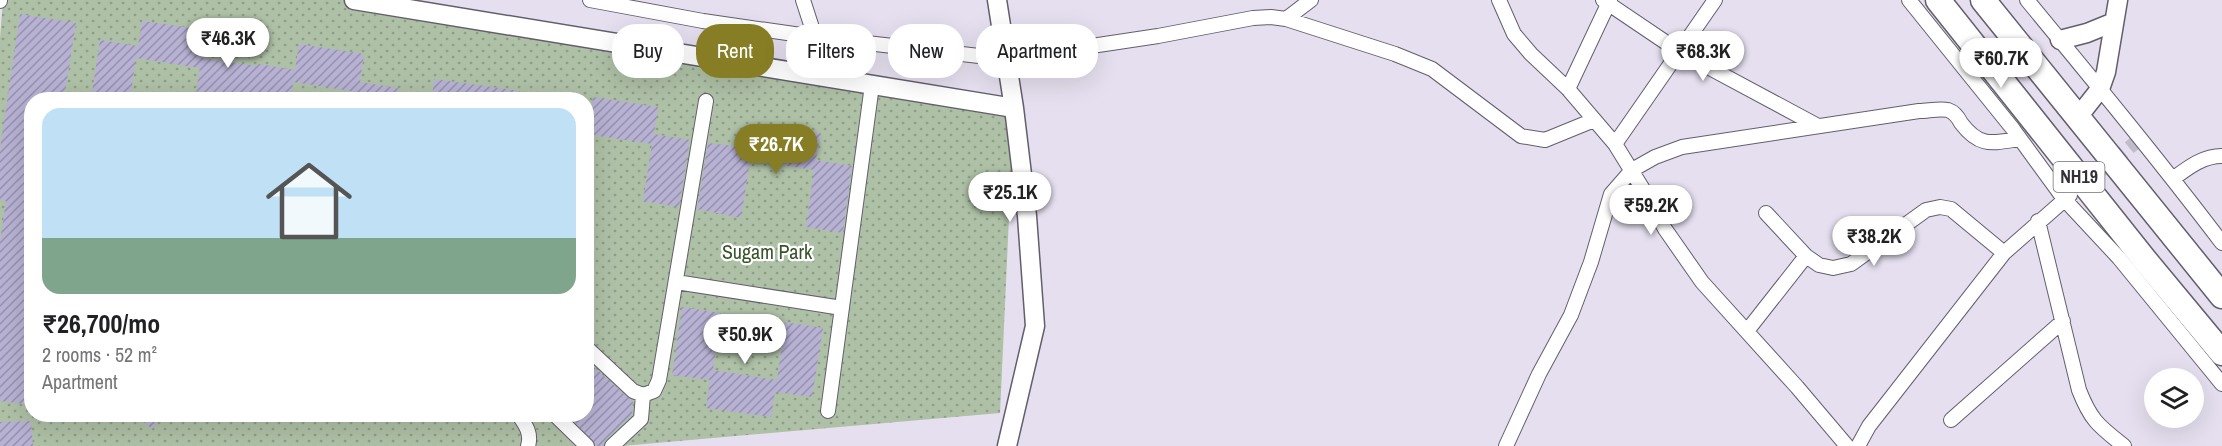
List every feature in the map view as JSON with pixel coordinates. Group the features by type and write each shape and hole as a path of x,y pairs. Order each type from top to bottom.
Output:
{"highway":[{"name":"NH19","path":"1938,0 2144,259 2222,353"},
{"name":"NH19","path":"1983,0 2222,296"}],"street":[{"path":"354,0 1014,108"},
{"path":"590,0 786,34"},
{"path":"803,0 811,24"},
{"path":"997,0 1000,24"},
{"path":"1286,19 1311,0"},
{"path":"1499,0 1514,34 1531,54 1568,89 1615,144 1665,229 1702,282 1847,446"},
{"path":"1615,144 1715,0"},
{"path":"1910,0 2020,140 2222,384"},
{"path":"2027,0 2174,178 2222,243"},
{"path":"2078,117 2100,89 2106,72 2118,0"},
{"path":"1568,89 1607,1 1680,52 1818,126"},
{"path":"1098,45 1253,18 1286,19 1395,54 1432,69 1521,136 1545,140 1594,120"},
{"path":"2060,40 2087,33 2114,22"},
{"path":"876,45 976,56"},
{"path":"1007,446 1035,326 1027,216 1008,78"},
{"path":"828,411 872,85"},
{"path":"594,354 633,392 643,394 654,391 659,380 706,101"},
{"path":"1506,446 1571,315 1591,262 1611,194 1632,170 1675,149 1919,111 1949,110 1955,114 1971,136 1981,141 1989,143 2020,140"},
{"path":"2174,178 2201,160 2211,156 2222,156"},
{"path":"1858,446 1869,426 2004,253 2067,197"},
{"path":"1766,213 1806,256 1819,265 1833,268 1851,264 1926,210 1940,207 1951,209 2004,253"},
{"path":"2038,221 2079,390 2097,425 2124,446"},
{"path":"1747,331 1806,256"},
{"path":"676,282 842,308"},
{"path":"1951,420 2062,321"},
{"path":"612,446 641,419 643,394"},
{"path":"524,422 530,440 528,446"},
{"path":"562,422 587,446"}],"green space":[{"name":"Sugam Park","path":"3,0 354,0 612,42 612,78 684,78 684,54 696,56 696,78 774,78 774,69 786,71 786,78 831,78 1014,108 1000,413 622,446 0,446 0,38"}],"building":[{"path":"20,14 76,23 65,92 24,92 24,404 0,401 0,242 6,201 0,200 0,149"},
{"path":"142,21 207,30 202,58 295,70 299,44 364,54 360,82 398,88 397,92 357,92 293,82 292,92 196,92 200,68 136,58 131,92 92,92 100,40 138,46"},
{"path":"434,79 520,91 520,92 433,92"},
{"path":"594,97 658,107 654,134 690,140 679,207 643,201 652,144 594,135"},
{"path":"756,123 821,133 816,160 852,166 843,233 806,227 814,170 750,160 741,218 697,209 708,143 752,148"},
{"path":"682,307 721,313 713,370 777,380 785,322 823,328 812,397 775,392 771,417 706,408 710,380 672,375"},
{"path":"594,367 633,402 632,415 606,439 603,446 597,446 574,422 594,422"},
{"path":"0,422 31,422 33,446 0,446"},
{"path":"144,422 158,422 152,429"}],"tunnel":[{"path":"2080,187 2140,139"}]}
